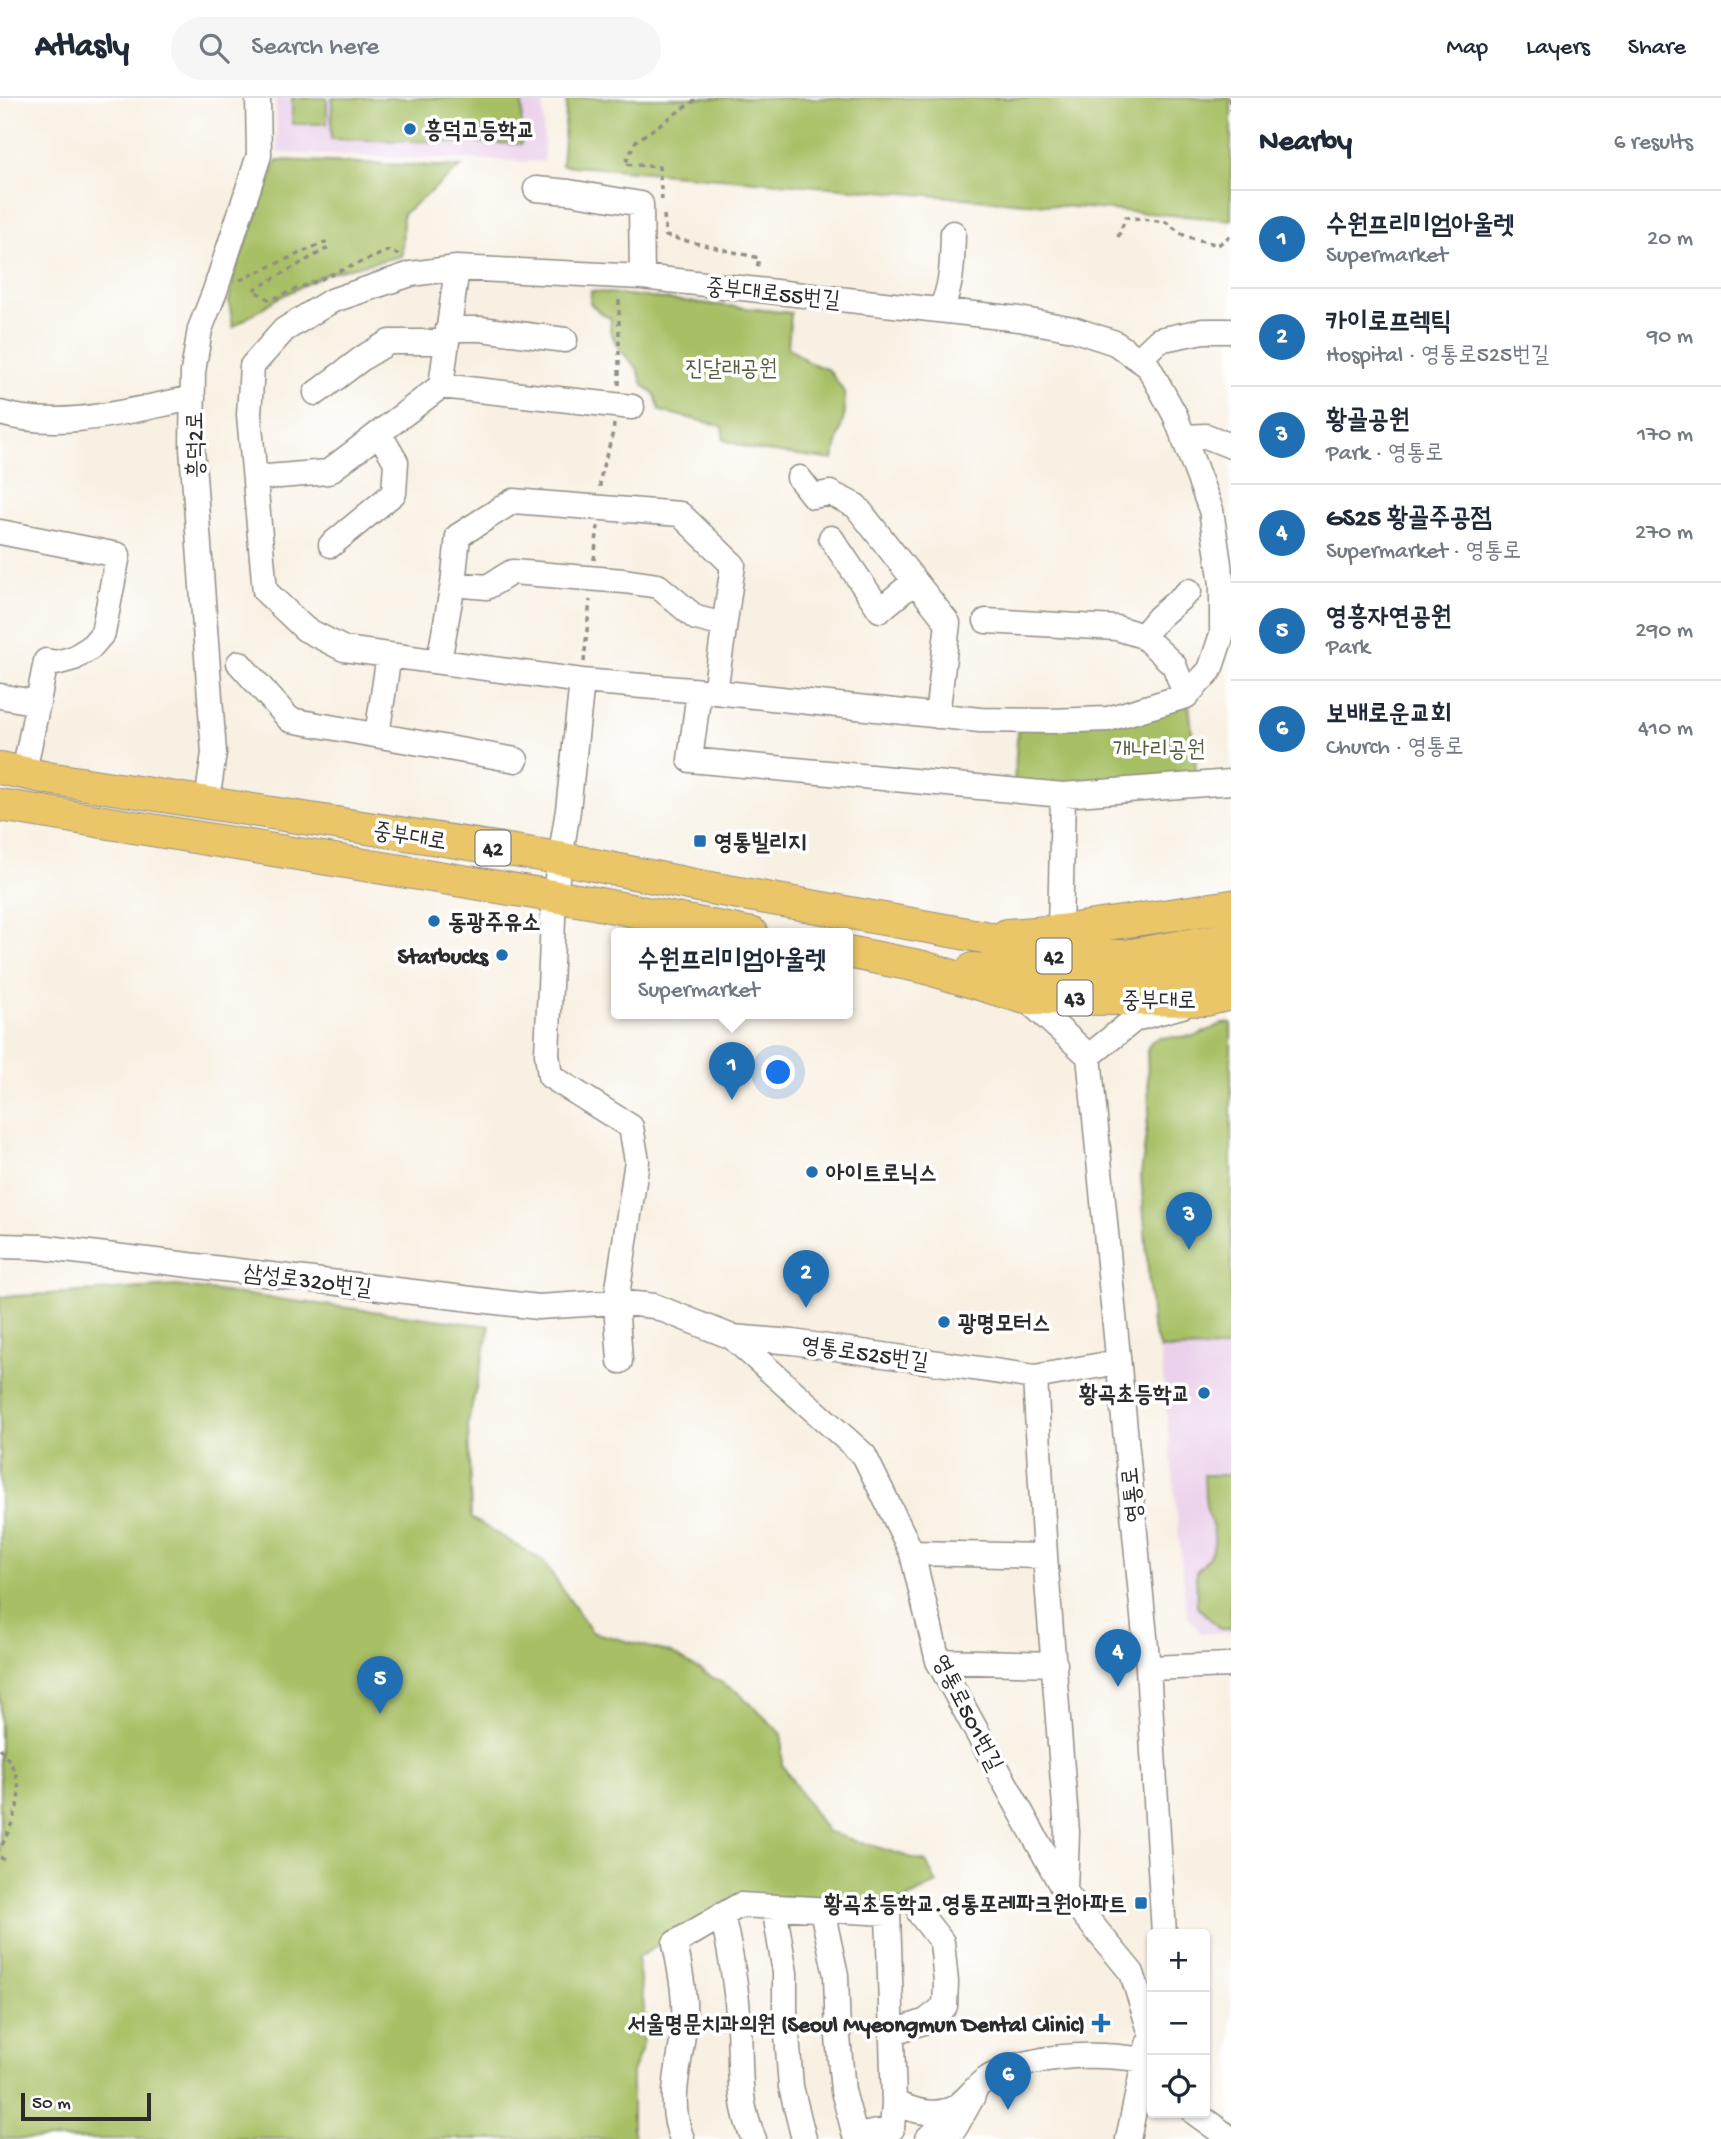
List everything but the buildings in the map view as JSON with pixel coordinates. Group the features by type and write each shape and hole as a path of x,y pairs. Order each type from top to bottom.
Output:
{"main road":[{"name":"중부대로","path":"12,771 559,858 984,937 1055,956 1125,956 1231,938"},
{"name":"중부대로","path":"0,805 554,897 722,928"},
{"path":"467,883 473,845"},
{"path":"687,921 694,885"},
{"name":"중부대로","path":"984,937 1060,931 1231,906"},
{"name":"중부대로","path":"853,953 923,967 1025,998 1218,997"},
{"name":"중부대로","path":"923,967 1127,978 1231,965"}],"street":[{"name":"흥덕2로","path":"207,802 215,753 192,448 193,372 200,329 215,292 259,155 258,98"},
{"path":"536,189 569,191 641,204 631,278"},
{"path":"940,310 948,296 952,275 953,233"},
{"path":"441,386 457,268"},
{"name":"중부대로55번길","path":"457,268 631,278 1018,319 1073,329 1115,343 1148,366 1175,415 1224,549 1222,666 1210,670 1186,696 1108,719 1003,721 937,716 707,691 582,681 344,649 304,629 265,591 249,415 251,366 285,330 331,301 411,274 457,268"},
{"path":"316,393 389,342 481,329 565,340"},
{"path":"1139,359 1159,341 1203,331 1231,331"},
{"path":"255,478 328,472 441,386 624,406"},
{"path":"0,413 32,420 77,419 193,398"},
{"path":"331,545 394,493 396,462 379,433"},
{"path":"1183,437 1206,436 1231,446"},
{"path":"799,478 813,496 830,493 856,506 948,623 937,716"},
{"path":"439,662 453,584 458,536 513,501 680,514 733,565 724,625 690,760 1063,795 1231,782"},
{"path":"0,532 118,555 103,633 90,648 74,658 56,663 46,661 38,704 12,771"},
{"path":"831,538 880,610 915,581"},
{"path":"453,584 487,587 512,572 646,584 657,586 696,618 724,625"},
{"path":"1143,636 1159,617 1189,591"},
{"path":"986,621 1117,628 1143,636 1174,665 1186,696"},
{"path":"377,735 389,655"},
{"path":"239,663 290,720 516,760"},
{"path":"582,681 568,810 554,897 547,1054 550,1076 631,1127 637,1161 616,1302 620,1361"},
{"path":"0,696 38,704"},
{"path":"1060,931 1063,795"},
{"path":"1025,998 1088,1056 1135,1019 1218,997"},
{"name":"영통로","path":"1088,1056 1147,1668 1164,1929"},
{"name":"삼성로320번길","path":"0,1246 40,1247 538,1307 616,1302"},
{"name":"영통로525번길","path":"616,1302 654,1306 732,1337 793,1342 1035,1377 1118,1362"},
{"name":"영통로501번길","path":"732,1337 864,1455 912,1553 938,1661 1065,1892 1132,1973 1147,2018"},
{"path":"1035,1377 1045,1556 1067,1832 1065,1892"},
{"path":"912,1553 1045,1556"},
{"path":"938,1661 1055,1664"},
{"path":"1147,1668 1231,1665"},
{"path":"682,2139 676,2123 674,2093 684,2022 683,1983 675,1943 740,1905 888,1913 894,2032 892,2129 857,2138 843,2091 836,1975 822,1910"},
{"path":"774,1907 785,1973 791,2087 804,2139"},
{"path":"894,2032 926,2021 945,2006 946,1982 942,1942 920,1914"},
{"path":"722,1915 734,1966 740,2092 746,2122 754,2139"},
{"path":"894,2103 921,2112 946,2112 959,2104 981,2083 1003,2072 1033,2062 1111,2055 1146,2072 1128,2139"},
{"path":"928,2139 931,2134 955,2129 976,2089"},
{"path":"1202,2118 1231,2139"}],"path":[{"path":"698,98 636,141 625,164 659,167 666,236 759,258 754,290"},
{"path":"1229,98 1231,110"},
{"path":"1118,237 1126,217 1166,222 1185,236 1218,245 1231,235"},
{"path":"237,281 325,242 328,248 253,290 270,300 388,251 401,255"},
{"path":"620,376 631,278"},
{"path":"600,475 624,406"},
{"path":"0,1748 17,1775 20,1785 18,1805 0,1850"},
{"path":"0,1857 6,1861"}],"shaded area":[{"name":"흥덕고등학교","path":"275,98 543,98 544,162 278,153"},
{"name":"황곡초등학교","path":"1231,1348 1231,1633 1201,1633 1187,1615 1160,1349"}],"green space":[{"path":"292,98 327,98 327,124 292,124"},
{"path":"332,98 522,98 521,144 331,139"},
{"path":"567,98 1231,98 1231,220 562,165"},
{"path":"277,160 461,167 403,214 402,256 328,273 276,299 233,327 229,301 234,275"},
{"name":"진달래공원","path":"591,291 791,313 788,347 808,362 829,370 844,392 845,412 833,460 751,449 724,440 722,426 660,411 655,395 643,385 637,368 618,348 610,330 611,319 590,303"},
{"name":"개나리공원","path":"1189,704 1197,777 1063,789 1014,783 1018,727"},
{"path":"1231,1023 1231,1348 1160,1349 1152,1326 1141,1175 1149,1109 1147,1050 1151,1042 1158,1038 1196,1036 1222,1024"},
{"path":"176,1286 490,1326 468,1423 471,1518 543,1561 592,1632 671,1653 739,1693 782,1734 782,1765 827,1832 926,1862 937,1883 903,1901 741,1897 637,1958 644,2007 643,2045 632,2073 632,2128 635,2139 0,2139 0,1297"},
{"path":"1204,1475 1231,1475 1231,1629 1220,1629 1197,1606 1196,1572 1208,1558 1214,1545 1214,1531 1206,1505"}],"place":[{"name":"흥덕고등학교","path":"410,129"},
{"name":"영통빌리지","path":"700,841"},
{"name":"동광주유소","path":"434,921"},
{"name":"Starbucks","path":"502,955"},
{"name":"수원프리미엄아울렛","path":"732,1100"},
{"name":"아이트로닉스","path":"812,1172"},
{"name":"황골공원","path":"1189,1250"},
{"name":"카이로프렉틱","path":"806,1308"},
{"name":"광명모터스","path":"944,1322"},
{"name":"황곡초등학교","path":"1204,1393"},
{"name":"GS25 황골주공점","path":"1118,1687"},
{"name":"영흥자연공원","path":"380,1714"},
{"name":"황곡초등학교.영통포레파크원아파트","path":"1141,1903"},
{"name":"서울명문치과의원 (Seoul Myeongmun Dental Clinic)","path":"1101,2023"},
{"name":"보배로운교회","path":"1008,2110"}]}
